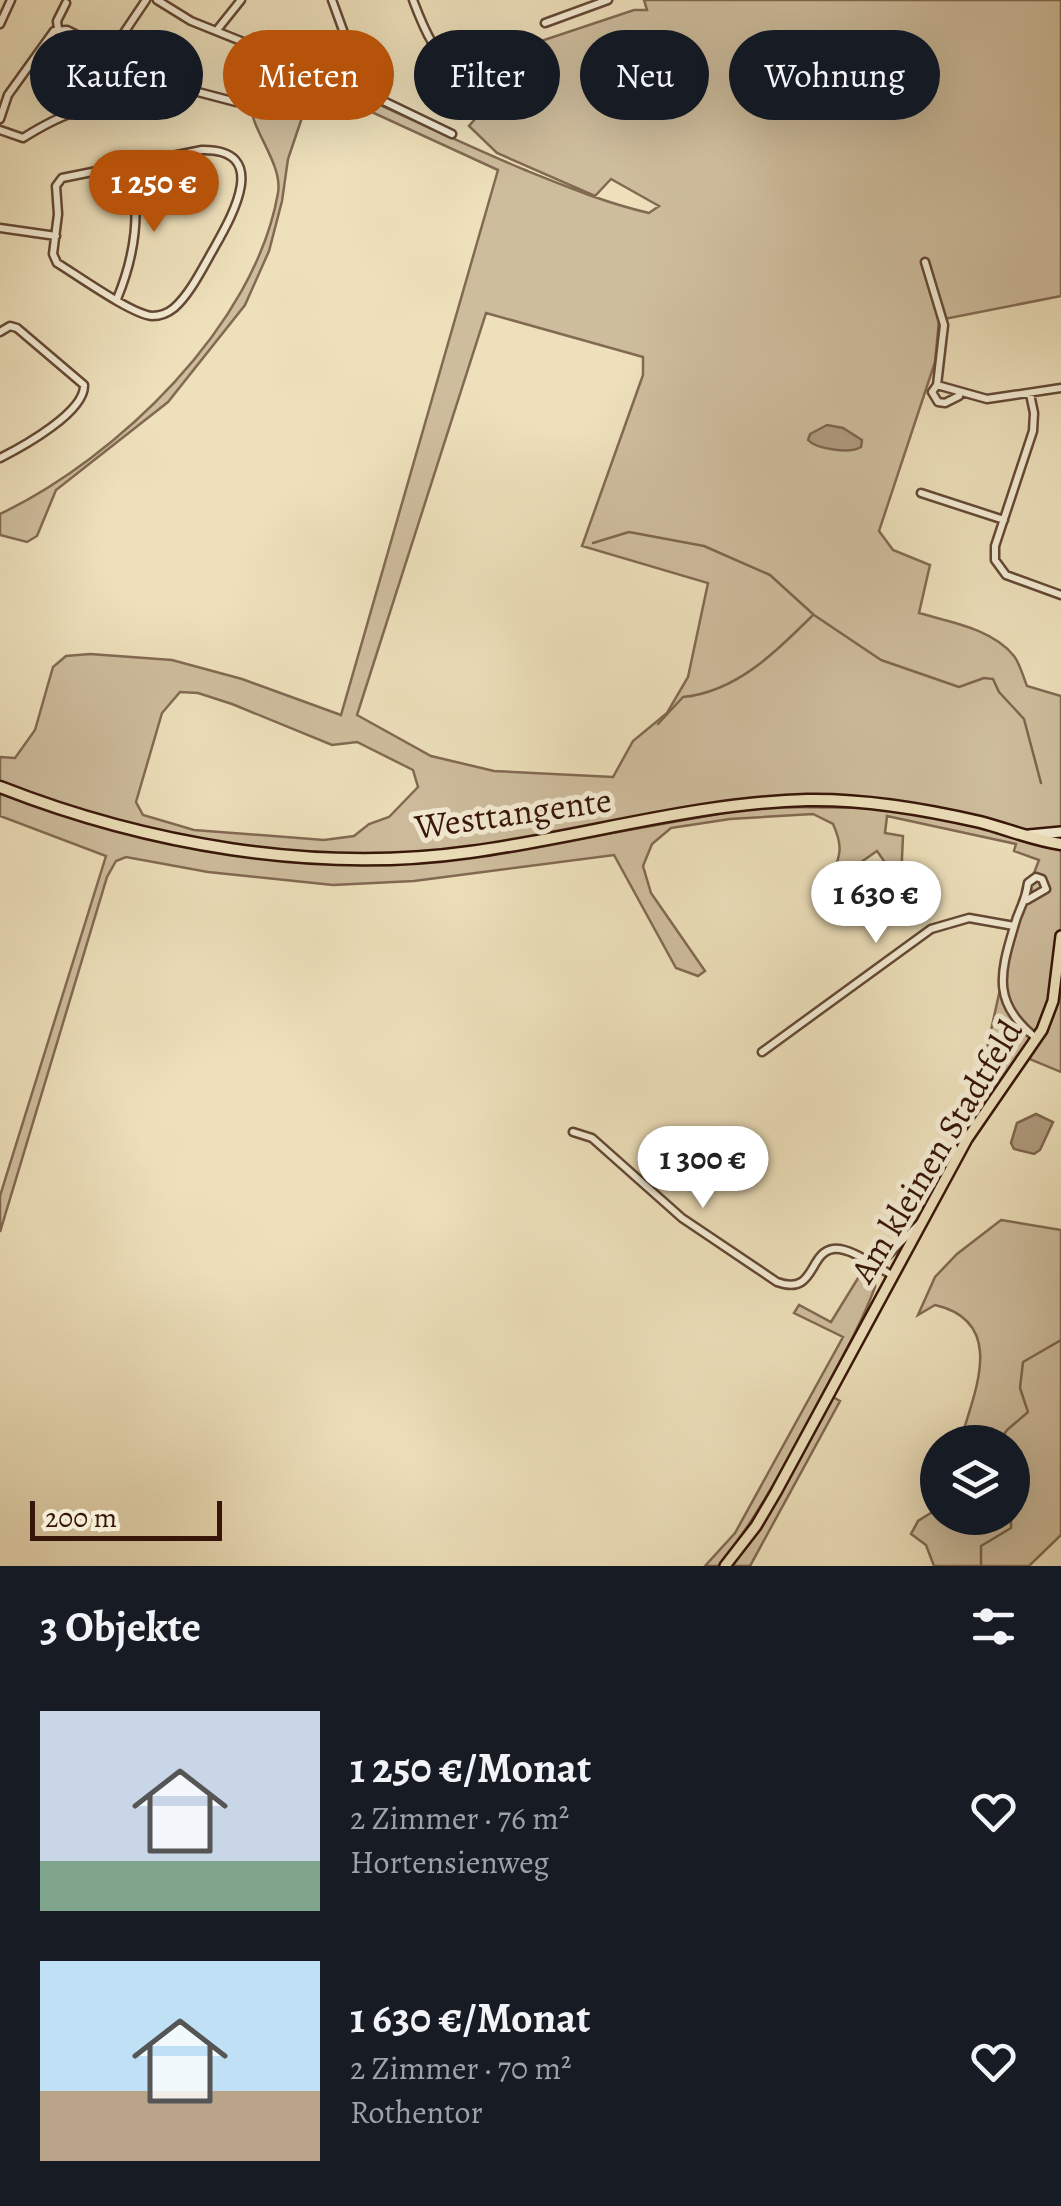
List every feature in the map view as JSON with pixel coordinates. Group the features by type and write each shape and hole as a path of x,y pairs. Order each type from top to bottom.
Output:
{"highway":[{"name":"Westtangente","path":"0,787 131,830 191,843 299,856 464,853 694,811 812,800 926,810 1024,835 1061,854"},
{"name":"Westtangente","path":"1036,840 1061,844"}],"main road":[{"path":"1024,835 1061,832"},
{"path":"1055,986 1061,936"},
{"path":"1055,986 1061,961"},
{"name":"Am kleinen Stadtfeld","path":"725,1566 761,1518 967,1139 1037,1039 1048,1017 1055,986"}],"street":[{"path":"0,24 11,0"},
{"path":"126,30 146,0"},
{"path":"158,0 191,21 223,32"},
{"path":"217,30 241,0"},
{"path":"332,0 343,30"},
{"path":"413,0 427,30"},
{"path":"545,23 608,0"},
{"path":"0,118 8,96 58,29 57,21 66,2"},
{"path":"394,106 452,134"},
{"path":"0,130 23,138 55,120"},
{"path":"218,150 240,170 242,189 231,218 176,307 164,314 153,316 136,311 57,263 53,254 56,186 62,178 131,165 218,150"},
{"path":"117,299 136,236 136,192 131,165"},
{"path":"0,228 56,236"},
{"path":"926,262 944,326 937,385 932,392 938,402 963,395"},
{"path":"0,332 10,326 16,328 84,384 85,391 83,398 57,422 0,458"},
{"path":"937,385 986,399 1061,388"},
{"path":"1030,394 1033,431 994,552 1000,570 1061,594"},
{"path":"922,493 1004,520"},
{"path":"1028,900 1014,926 1003,996 1010,1014 1037,1039"},
{"path":"762,1052 931,928 969,918 1014,926"},
{"path":"573,1132 592,1138 682,1218 777,1282 801,1282 829,1250 842,1250 892,1275"},
{"path":"857,1256 886,1257 920,1223"}],"shaded area":[{"path":"644,0 1061,0 1061,296 939,320 935,362 879,531 893,550 930,565 919,613 995,639 1014,656 1027,686 1061,696 1061,1072 1025,1057 967,1139 1014,926 1039,860 1014,851 1016,844 887,816 885,833 903,836 898,881 877,851 841,876 832,874 840,849 838,837 833,824 813,814 730,819 671,828 652,844 643,866 651,893 705,971 698,976 676,968 614,855 414,881 333,885 208,872 126,857 116,861 107,877 0,1232 0,1196 106,856 0,816 0,792 83,821 184,846 250,856 437,860 735,811 778,807 888,808 773,801 464,853 351,858 191,843 0,787 0,757 15,758 35,730 53,667 66,656 172,660 242,679 341,715 498,170 389,120 394,120 394,112 525,170 602,199 649,213 659,206 611,179 595,196 497,153 469,126 474,120 560,120 560,35 634,10 647,10","holes":["486,313 643,357 643,375 582,546 708,583 688,677 667,713 633,741 613,777 494,771 431,756 357,715","180,692 198,693 332,745 357,742 413,770 418,787 389,817 369,824 354,836 324,840 194,830 143,815 136,802 162,713"]},
{"path":"254,120 301,120 288,159 269,251 245,305 168,402 56,490 37,536 27,542 0,535 0,514 90,459 174,382 211,338 241,291 264,243 278,193 276,171"},
{"path":"827,425 843,428 862,440 861,447 833,449 808,440 810,434"},
{"path":"1036,1114 1053,1122 1040,1150 1034,1154 1014,1149 1011,1143 1017,1123"},
{"path":"1001,1220 1061,1230 1061,1535 1029,1566 934,1566 926,1545 911,1534 920,1520 920,1535 1030,1535 1030,1425 965,1425 977,1382 979,1343 972,1327 958,1314 935,1305 918,1315 935,1277 957,1254"},
{"path":"863,1270 875,1280 875,1287 842,1358 748,1526 719,1566 705,1566 735,1533 843,1337 794,1313 799,1305 831,1322"},
{"path":"831,1396 840,1401 750,1566 728,1566"}],"waterway":[{"path":"593,543 629,532 704,546 770,575 814,615 881,660 959,687 984,678 993,679 999,692 1024,719 1041,783"},
{"path":"658,724 683,697 720,687 754,668 812,616"},
{"path":"1013,1425 1028,1412 1020,1388 1023,1362 1061,1340"},
{"path":"981,1566 981,1546 999,1535"}]}
